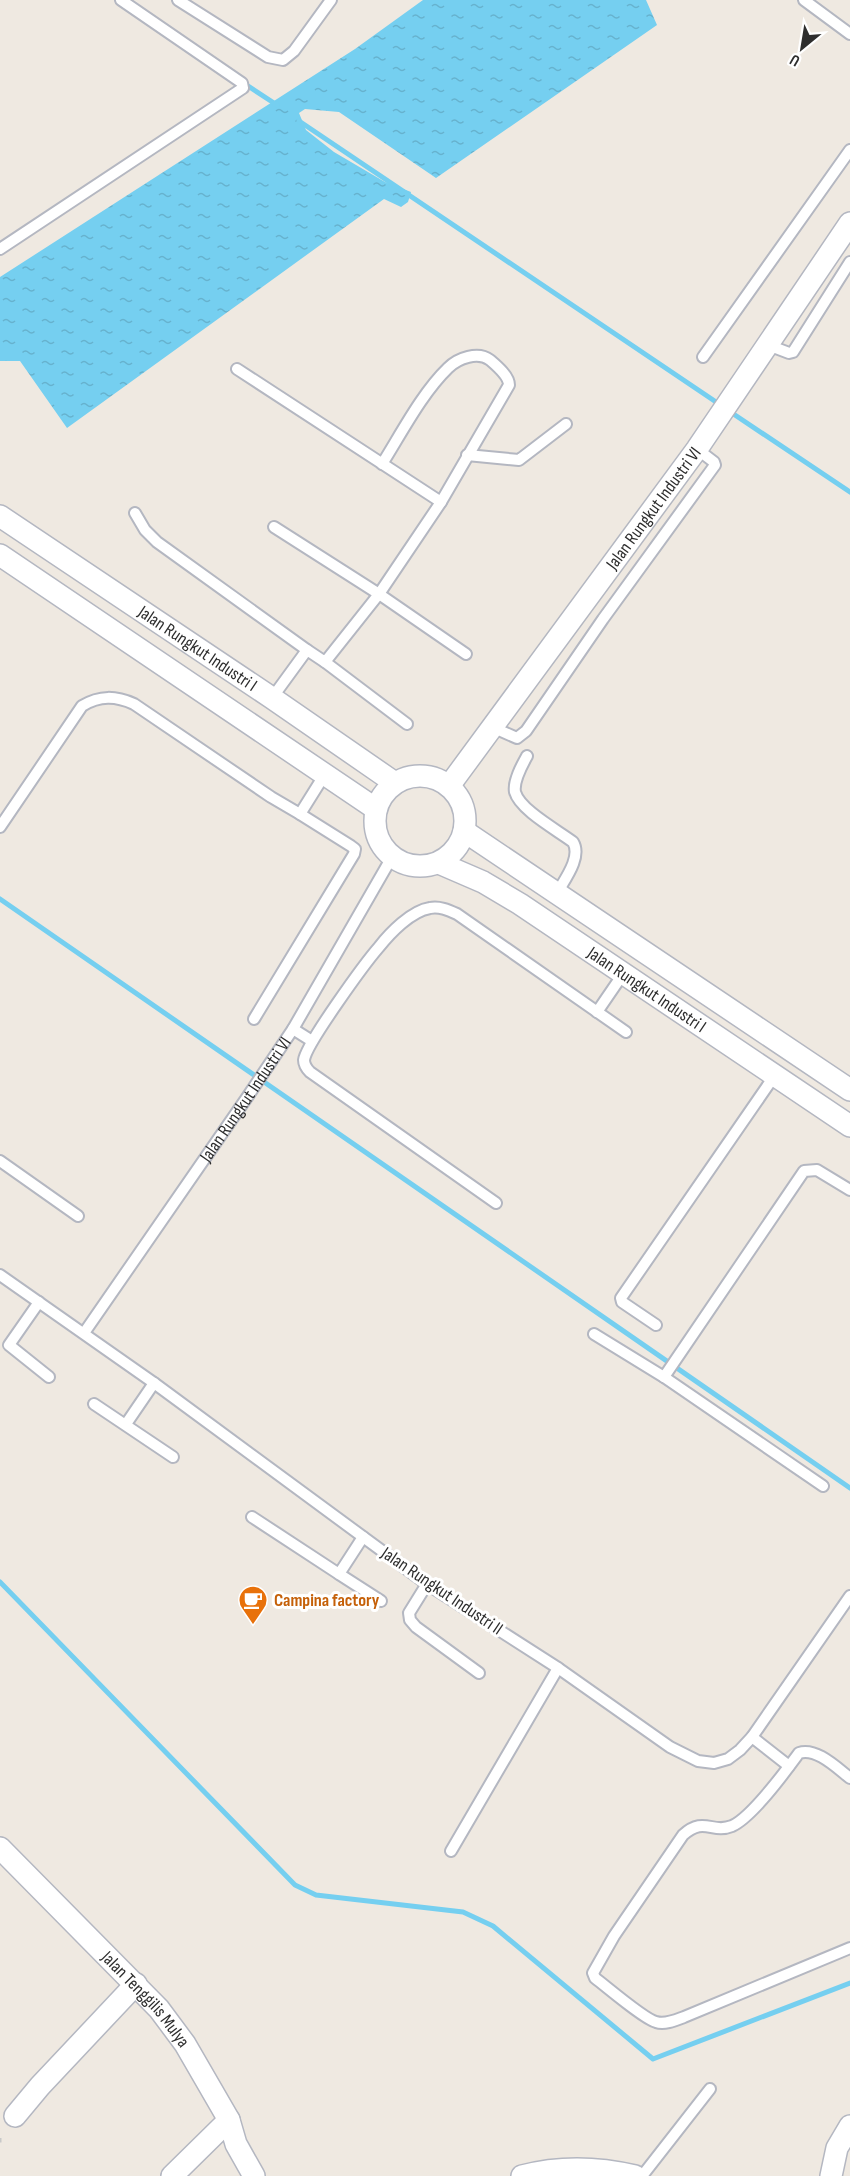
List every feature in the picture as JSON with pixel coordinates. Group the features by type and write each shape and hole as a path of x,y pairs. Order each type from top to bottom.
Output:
{"street":[{"name":"Jalan Rungkut Industri VI","path":"448,786 492,727 593,611 629,542 697,449 850,223"},
{"name":"Jalan Rungkut Industri I","path":"0,516 395,783"},
{"name":"Jalan Rungkut Industri I","path":"0,555 376,809"},
{"path":"422,776 436,779 448,786 459,799 465,814 464,831 460,844 451,855 439,863 423,867 406,865 382,848 376,836 374,822 376,809 383,795 395,783 408,777 422,776"},
{"name":"Jalan Rungkut Industri I","path":"464,831 850,1090"},
{"name":"Jalan Rungkut Industri I","path":"439,863 483,882 520,904 850,1126"},
{"name":"Jalan Tenggilis Mulya","path":"0,1848 159,2009 185,2044 229,2120 236,2144 254,2176"},
{"path":"15,2116 40,2086 136,1984"},
{"path":"172,2176 229,2120"},
{"path":"831,2176 837,2148 850,2126"},
{"path":"522,2176 541,2171 635,2176"}],"lane":[{"path":"0,249 243,88 242,83 121,0"},
{"path":"178,0 268,57 283,60 298,45 331,0"},
{"path":"804,0 850,33"},
{"path":"703,357 850,150"},
{"path":"768,345 789,353 793,352 850,262"},
{"path":"325,662 379,594 441,502 510,382 483,356 474,355 449,367 426,396 382,464"},
{"path":"237,369 441,502"},
{"path":"467,455 519,460 567,424"},
{"path":"492,727 518,738 526,731 593,611 650,556 715,465 697,449"},
{"path":"135,513 145,530 157,542 325,662 407,724"},
{"path":"274,527 379,594 466,654"},
{"path":"629,542 650,556"},
{"path":"272,698 307,650"},
{"path":"0,826 82,706 93,699 110,697 134,704 271,797 351,846 354,854 254,1019"},
{"path":"527,756 516,779 515,791 521,803 573,842 577,848 576,856 557,893"},
{"path":"300,814 325,774"},
{"name":"Jalan Rungkut Industri VI","path":"84,1334 293,1029 392,857"},
{"path":"496,1203 309,1072 304,1065 304,1059 312,1041 379,946 410,917 430,908 444,909 456,914 626,1032"},
{"path":"597,1012 623,974"},
{"path":"293,1029 312,1041"},
{"path":"656,1325 622,1302 621,1298 775,1075"},
{"path":"0,1161 78,1216"},
{"path":"665,1374 804,1171 817,1170 850,1190"},
{"name":"Jalan Rungkut Industri II","path":"0,1275 154,1383 428,1584 558,1668 670,1747 698,1761 714,1763 728,1759 752,1737 850,1596"},
{"path":"39,1302 4,1342 49,1377"},
{"path":"594,1334 665,1374 823,1486"},
{"path":"126,1424 154,1383"},
{"path":"94,1404 174,1457"},
{"path":"252,1517 381,1601"},
{"path":"339,1574 363,1538"},
{"path":"428,1584 409,1613 410,1620 416,1627 479,1673"},
{"path":"451,1851 558,1668"},
{"path":"752,1737 789,1766"},
{"path":"850,1778 820,1757 807,1751 799,1753 749,1815 734,1825 723,1828 700,1825 691,1828 683,1835 614,1936 593,1975 654,2022 664,2022 684,2017 850,1948"},
{"path":"642,2176 710,2089"}],"path":[{"path":"0,2138 0,2143"}],"water":[{"path":"423,0 646,0 657,25 436,178 339,112 305,109 299,113 306,130 334,152 385,182 411,192 408,202 401,207 384,199 67,428 20,361 0,361 0,277 355,49"}],"waterway":[{"path":"242,82 277,105"},
{"path":"299,121 722,406"},
{"path":"729,411 850,492"},
{"path":"0,899 850,1488"},
{"path":"0,1582 295,1885 316,1895 463,1912 493,1926 653,2059 850,1983"}],"place":[{"name":"Campina factory","path":"253,1626"}]}
